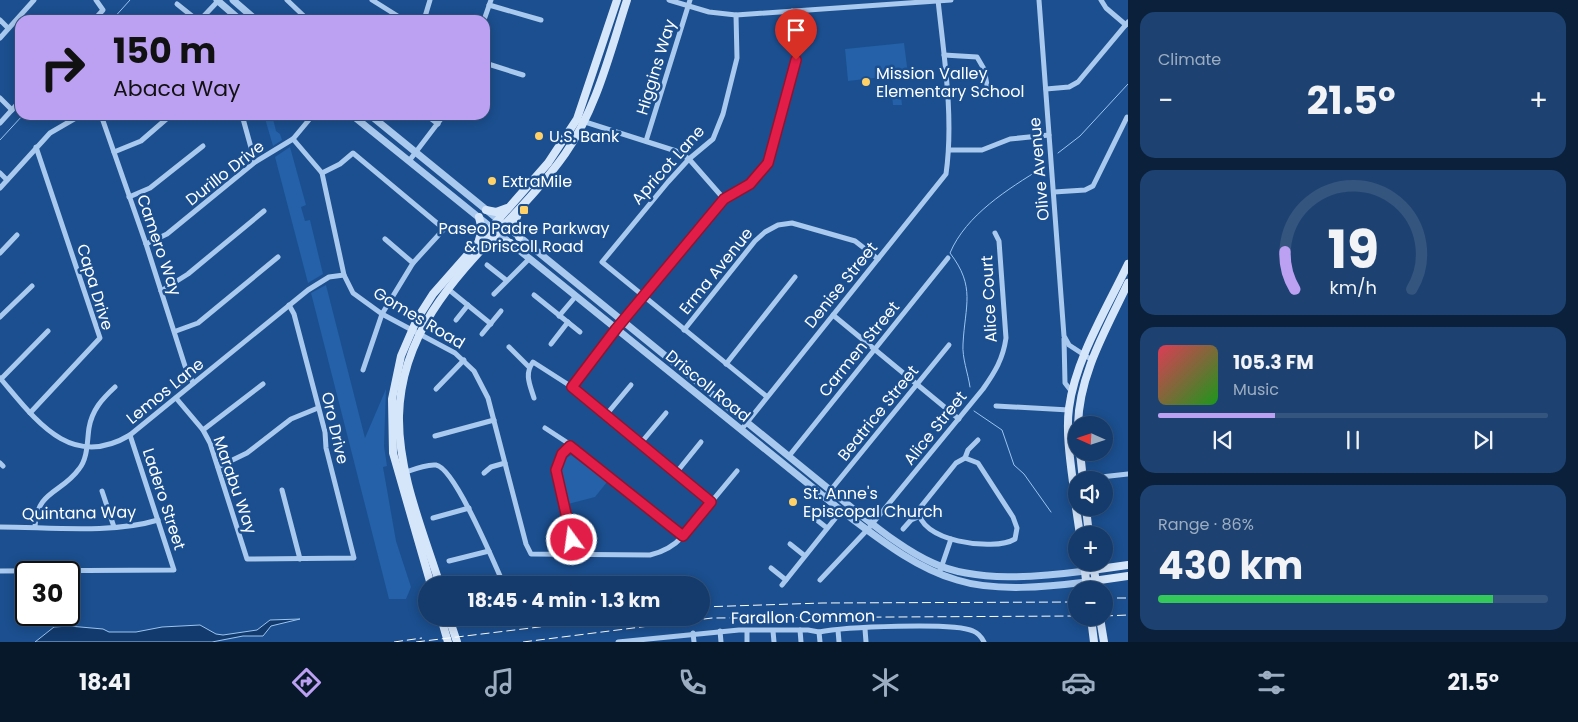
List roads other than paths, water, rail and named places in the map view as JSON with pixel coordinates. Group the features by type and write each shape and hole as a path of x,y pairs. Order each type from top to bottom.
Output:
{"main road":[{"path":"581,120 616,0"},
{"path":"437,576 406,472 400,435 400,405 416,331 448,288 486,245 501,223 515,207 548,177 581,120 627,0"},
{"path":"486,210 496,212 515,207"},
{"path":"515,207 515,223 518,237"},
{"path":"477,244 482,230 479,217"},
{"path":"428,576 397,473 391,434 395,380 433,294 477,244 495,230"},
{"path":"486,245 499,242 510,243"},
{"path":"1073,471 1069,410 1072,392 1128,264"},
{"path":"1079,416 1088,357 1128,282"},
{"path":"391,434 399,464 406,472"},
{"path":"1113,565 1128,565"},
{"path":"1085,571 1086,581"},
{"path":"1094,571 1095,581 1128,576"},
{"path":"443,626 448,642"},
{"path":"452,626 457,642"},
{"path":"1092,626 1094,642"},
{"path":"1101,626 1104,642"}],"street":[{"path":"20,15 34,0"},
{"path":"96,0 103,10 98,15"},
{"path":"203,15 218,0 234,15"},
{"path":"233,0 250,15"},
{"path":"287,0 303,15"},
{"path":"372,0 396,15"},
{"path":"426,15 430,0"},
{"path":"669,0 709,12 736,15 871,2 952,0"},
{"name":"Higgins Way","path":"646,141 690,0"},
{"name":"Olive Avenue","path":"1039,0 1064,336 1065,383 1072,392"},
{"path":"1046,89 1069,87 1078,82 1127,23 1106,8 1101,0"},
{"name":"Denise Street","path":"741,430 766,396 946,174 949,150 944,55 938,1"},
{"path":"486,15 490,2 541,20"},
{"path":"177,4 191,15"},
{"path":"572,387 616,329 724,199 750,184 768,163 796,60 792,11"},
{"name":"Apricot Lane","path":"643,297 602,262 688,159 713,139 722,114 737,58 736,15"},
{"path":"0,20 8,28"},
{"path":"0,38 15,20"},
{"path":"944,55 977,57 984,69 987,85"},
{"path":"490,65 523,75"},
{"path":"0,98 12,110"},
{"path":"0,123 15,107"},
{"path":"1054,192 1085,190 1093,186 1127,117"},
{"path":"0,188 50,133 72,120"},
{"name":"Camero Way","path":"103,120 176,331 185,366 193,383"},
{"path":"114,152 141,141 165,120"},
{"path":"243,120 255,162"},
{"name":"Durillo Drive","path":"146,244 167,234 255,162 293,139 309,120"},
{"name":"Driscoll Road","path":"358,120 825,497 842,510 871,527"},
{"name":"Driscoll Road","path":"376,120 518,237 748,421 831,490 871,527 916,562 940,570 965,583 988,586 1068,586"},
{"path":"433,120 438,124"},
{"path":"409,161 441,120"},
{"path":"581,120 676,151 688,159 724,199"},
{"path":"949,150 982,150 1010,139 1049,134"},
{"name":"Gomes Road","path":"293,139 322,173 344,275 353,293 382,314 416,331 464,360 484,388 526,544 531,554 576,555"},
{"path":"129,197 150,188 203,146"},
{"name":"Capa Drive","path":"30,413 100,338 36,148"},
{"path":"322,173 340,164 353,153 444,229 413,263 382,314 363,370"},
{"path":"0,173 7,180"},
{"path":"161,291 188,274 264,211"},
{"name":"Erma Avenue","path":"684,330 755,241 765,232 778,225 792,223 855,241 878,259"},
{"name":"Alice Court","path":"983,389 998,368 1004,353 1006,338 999,241 995,233"},
{"path":"0,253 16,235"},
{"path":"385,239 413,263"},
{"path":"176,331 198,323 278,257"},
{"name":"Carmen Street","path":"789,456 948,258"},
{"path":"494,294 506,280 511,280 529,259"},
{"path":"487,266 506,280"},
{"name":"Lemos Lane","path":"1,379 30,413 57,438 87,446 106,446 130,435 289,305 329,276 344,275"},
{"path":"726,364 795,277"},
{"path":"0,317 32,286"},
{"path":"448,288 491,324"},
{"path":"534,295 580,332"},
{"path":"559,316 576,296"},
{"path":"643,297 766,396"},
{"name":"Oro Drive","path":"289,305 294,314 354,558 300,559"},
{"path":"456,320 468,305"},
{"path":"482,334 502,311"},
{"path":"833,315 959,419"},
{"path":"551,344 568,322"},
{"path":"1,379 48,330"},
{"path":"1064,336 1069,345 1088,357"},
{"name":"Beatrice Street","path":"825,497 950,345"},
{"path":"509,347 529,367"},
{"path":"436,389 464,360"},
{"path":"534,398 528,375 529,367 533,362 572,387 711,502"},
{"path":"203,430 263,384"},
{"path":"606,415 630,385"},
{"path":"35,527 37,508 44,499 80,468 94,412 100,401 115,387"},
{"name":"Alice Street","path":"820,580 871,527 983,389"},
{"name":"Marabu Way","path":"176,398 203,430 210,443 247,559 300,559"},
{"path":"996,406 1069,410"},
{"path":"218,467 247,453 291,419 318,408"},
{"path":"640,444 666,413"},
{"path":"435,436 494,420"},
{"path":"545,428 683,536"},
{"name":"Ladero Street","path":"0,571 174,570 130,435"},
{"path":"965,458 978,463 1013,517 1017,528 1015,539 1008,543 981,545 951,539 932,531 918,517 919,509 956,464 965,458 968,450 978,440"},
{"path":"676,473 701,442"},
{"path":"570,446 562,454 556,470 576,555 650,554 672,546 683,536 737,471"},
{"path":"484,473 491,467 505,463"},
{"path":"406,472 436,465 445,470 469,508 500,576"},
{"path":"1113,476 1128,474"},
{"path":"282,490 300,559"},
{"path":"102,492 114,527"},
{"path":"434,518 469,508"},
{"path":"782,585 842,510"},
{"path":"813,516 827,528"},
{"path":"903,529 911,520 918,517"},
{"name":"Quintana Way","path":"0,527 114,527 141,525 158,520"},
{"path":"940,570 951,539"},
{"path":"790,544 805,556"},
{"path":"449,561 489,550"},
{"path":"771,568 786,580"},
{"name":"Driscoll Road","path":"940,570 993,575 1050,575 1085,571"},
{"name":"Farallon Common","path":"618,642 666,635 720,631 800,630 819,632 865,629 959,628 974,631 984,642"},
{"path":"865,629 866,642"},
{"path":"800,630 801,642"},
{"path":"838,630 839,642"},
{"path":"720,631 721,642"},
{"path":"747,631 747,642"},
{"path":"773,631 774,642"},
{"path":"819,632 820,642"},
{"path":"693,633 694,642"},
{"path":"666,635 666,642"}],"waterway":[{"path":"116,15 130,0"},
{"path":"1058,153 1080,136 1128,84"},
{"path":"0,140 18,120"},
{"path":"970,387 963,349 967,307 966,286 958,265 950,253 957,239 977,215 1002,194 1042,168"},
{"path":"974,411 1002,430 1014,465 1024,474 1051,512"}],"railway":[{"path":"1113,598 1128,598"},
{"path":"710,607 822,603 1068,602"},
{"path":"1113,616 1128,615"},
{"path":"523,642 712,618 1068,616"},
{"path":"416,642 547,626"},
{"path":"394,642 422,638"}],"place":[{"name":"Mission Valley Elementary School","path":"866,82"},
{"name":"U.S. Bank","path":"539,136"},
{"name":"ExtraMile","path":"492,181"},
{"name":"Paseo Padre Parkway & Driscoll Road","path":"524,210"},
{"name":"St. Anne's Episcopal Church","path":"793,502"}]}
